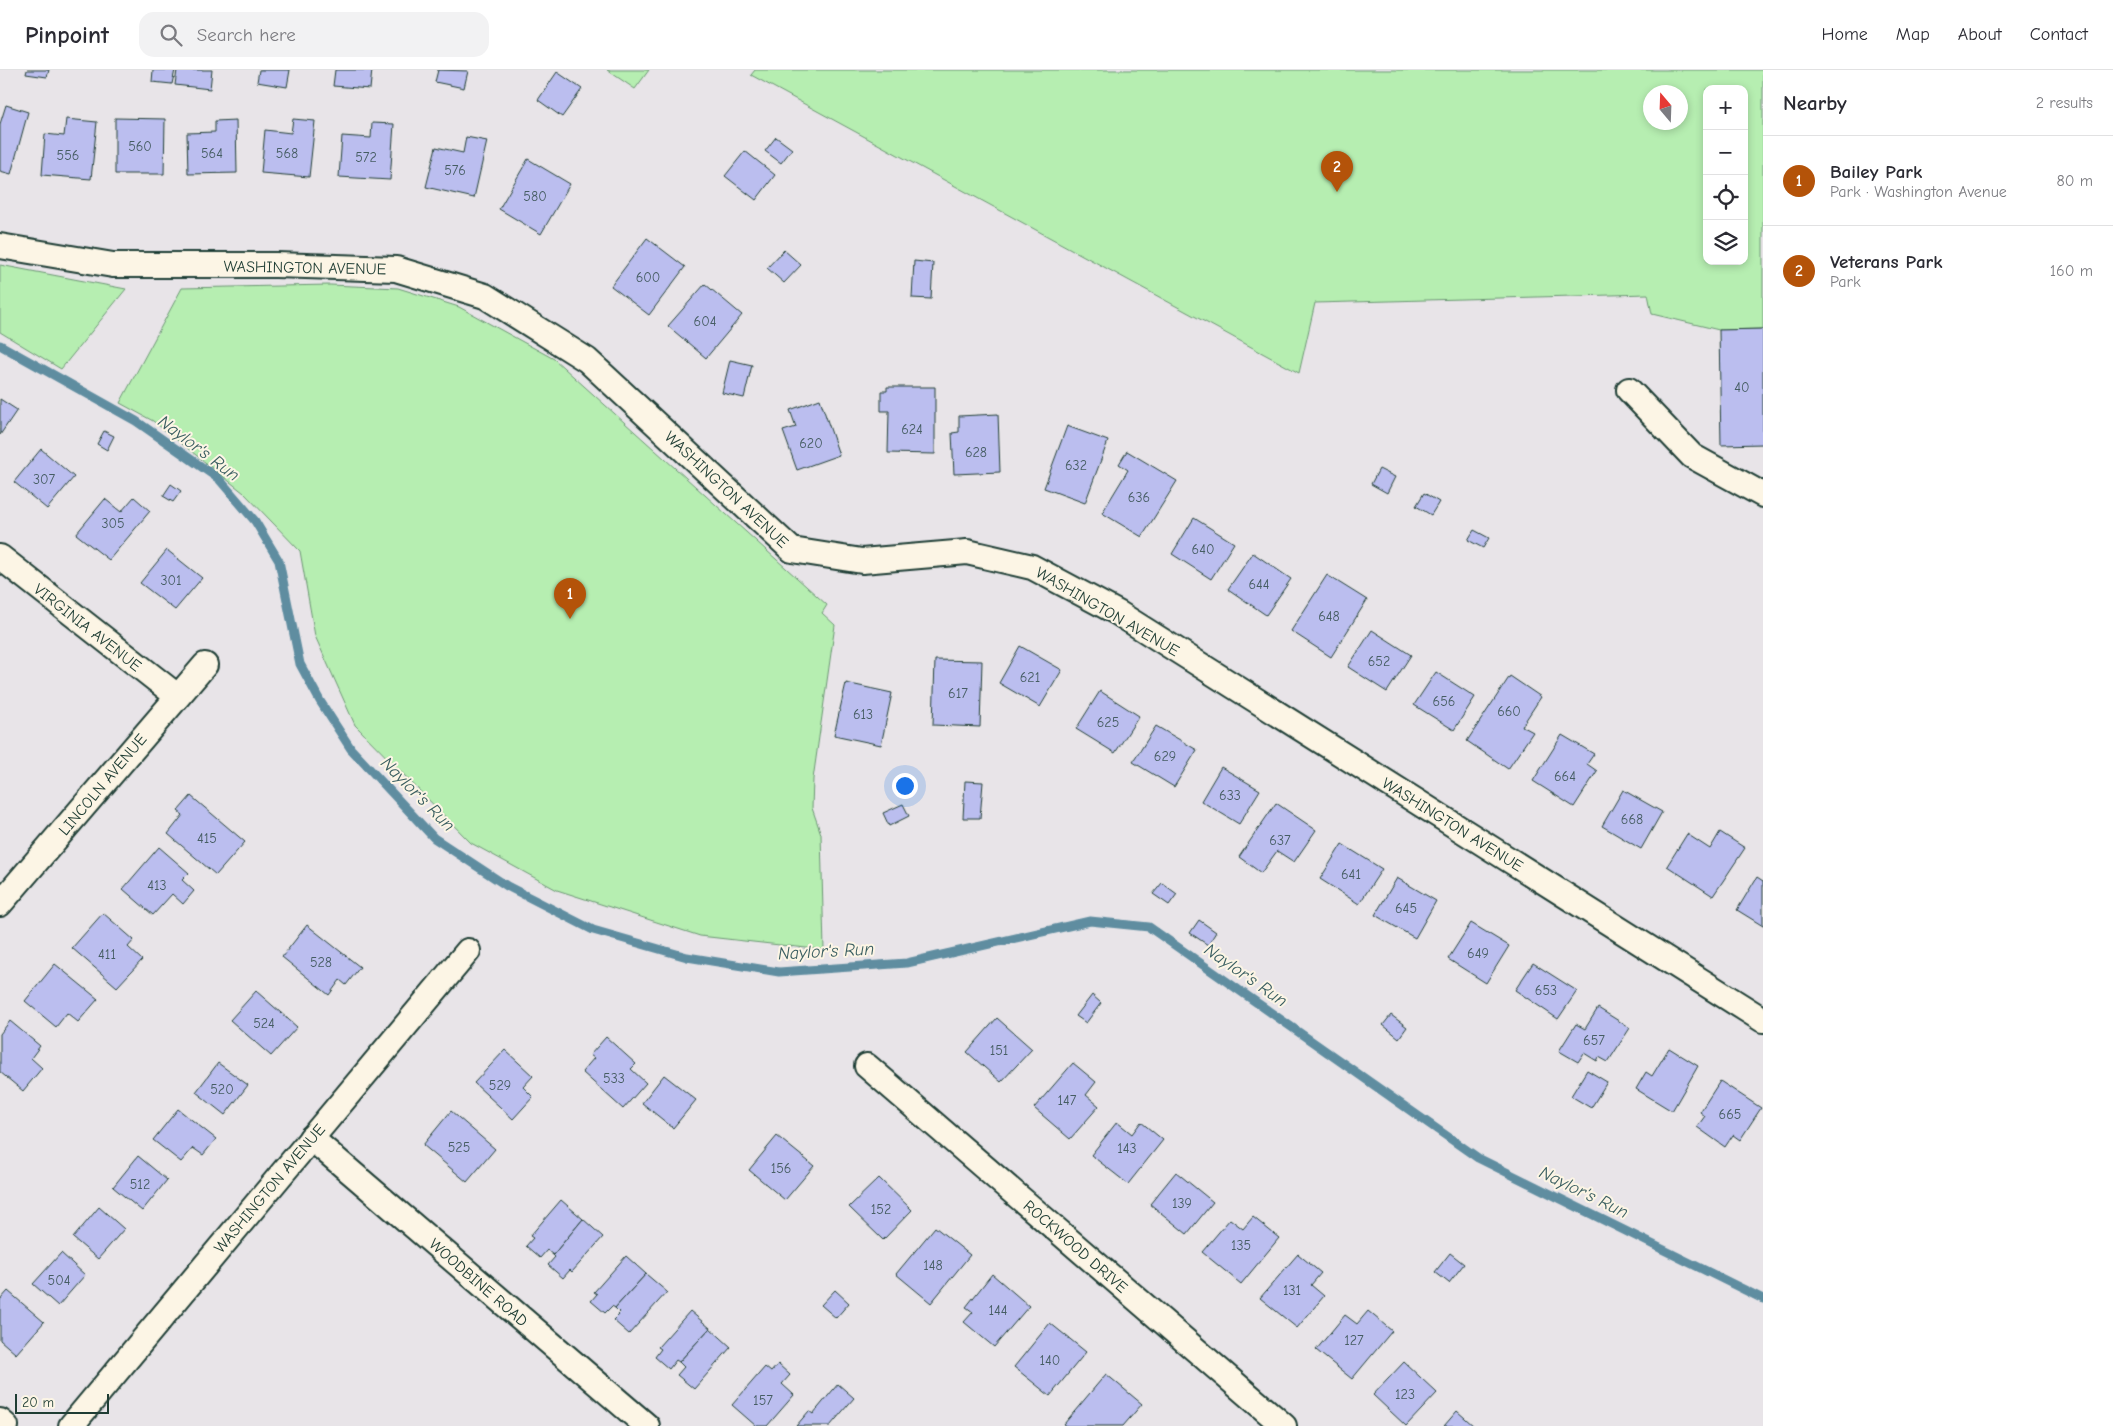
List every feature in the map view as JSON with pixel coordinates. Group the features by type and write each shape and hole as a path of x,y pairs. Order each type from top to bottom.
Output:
{"street":[{"name":"WASHINGTON AVENUE","path":"0,246 112,266 276,265 396,269 485,296 587,360 792,550 862,561 968,552 1032,567 1118,613 1763,1020"},
{"path":"1629,390 1692,456 1763,494"},
{"name":"VIRGINIA AVENUE","path":"0,557 177,696"},
{"name":"LINCOLN AVENUE","path":"0,904 205,665"},
{"name":"WASHINGTON AVENUE","path":"71,1426 468,951"},
{"name":"ROCKWOOD DRIVE","path":"867,1066 1284,1426"},
{"name":"WOODBINE ROAD","path":"311,1138 647,1426"},
{"path":"0,1420 6,1426"}],"green space":[{"path":"607,70 649,70 635,89"},
{"path":"755,70 1763,70 1763,329 1719,330 1652,314 1648,294 1315,303 1299,373 751,75"},
{"path":"0,265 126,289 61,369 0,332"},
{"path":"330,285 398,288 459,307 554,359 827,605 822,613 835,625 813,779 812,808 821,834 824,950 700,936 557,890 471,843 355,725 315,636 300,551 244,493 153,421 120,403 182,288"}],"building":[{"path":"27,70 49,70 47,77 26,74"},
{"path":"153,70 175,70 172,84 152,82"},
{"path":"177,70 212,70 210,89 175,85"},
{"path":"259,70 290,70 287,87 257,82"},
{"path":"335,70 372,70 370,89 333,86"},
{"path":"438,70 468,71 464,88 435,82"},
{"path":"557,72 582,89 562,117 538,100"},
{"path":"6,105 28,112 11,174 0,171 0,124"},
{"path":"115,118 165,119 164,174 115,174"},
{"path":"66,119 97,122 91,179 42,175 45,134 64,136"},
{"path":"293,119 315,121 309,177 261,173 265,130 291,133"},
{"path":"236,120 237,173 188,174 187,133 215,132 215,121"},
{"path":"372,123 394,124 390,180 339,177 342,136 371,138"},
{"path":"466,137 487,141 474,198 426,187 436,147 463,153"},
{"path":"776,137 792,149 781,163 765,151"},
{"path":"745,151 775,175 756,200 725,176"},
{"path":"528,159 570,184 541,234 499,209"},
{"path":"647,238 685,267 649,315 611,286"},
{"path":"784,250 801,265 784,283 767,268"},
{"path":"914,261 933,263 931,299 912,298"},
{"path":"705,284 742,315 706,358 668,326"},
{"path":"1763,329 1763,444 1721,445 1719,330"},
{"path":"730,360 752,365 744,398 722,393"},
{"path":"887,387 935,387 935,454 888,453 889,411 881,411 881,391 887,391"},
{"path":"0,399 17,410 0,435"},
{"path":"820,399 839,455 797,470 783,431 796,427 790,410"},
{"path":"998,414 1000,472 954,474 952,433 959,432 959,416"},
{"path":"1067,426 1108,441 1085,503 1044,488"},
{"path":"104,431 114,436 107,450 97,444"},
{"path":"41,449 74,477 47,509 14,482"},
{"path":"1127,451 1177,481 1142,537 1102,513 1128,470 1119,464"},
{"path":"1379,469 1395,477 1387,493 1371,484"},
{"path":"171,484 181,491 173,502 163,496"},
{"path":"1424,493 1439,502 1431,515 1416,506"},
{"path":"134,497 150,511 109,560 76,534 105,499 121,512"},
{"path":"1194,518 1234,543 1211,579 1172,554"},
{"path":"1474,530 1489,538 1483,548 1468,540"},
{"path":"167,550 202,578 175,610 140,583"},
{"path":"1253,553 1291,579 1266,615 1228,589"},
{"path":"1327,575 1367,600 1331,657 1291,631"},
{"path":"1372,630 1411,655 1387,692 1348,667"},
{"path":"1020,646 1062,670 1040,707 999,683"},
{"path":"935,660 982,661 980,727 933,725"},
{"path":"1436,672 1475,697 1454,730 1414,705"},
{"path":"1510,676 1541,697 1522,726 1533,732 1508,769 1467,741"},
{"path":"846,683 892,693 881,745 834,735"},
{"path":"1100,691 1139,716 1115,753 1076,729"},
{"path":"1156,726 1197,750 1174,787 1133,762"},
{"path":"1562,735 1594,754 1587,764 1597,771 1574,807 1533,781"},
{"path":"1221,767 1260,790 1239,824 1201,801"},
{"path":"965,781 983,782 980,818 963,818"},
{"path":"1623,790 1662,812 1641,849 1602,826"},
{"path":"191,796 245,842 216,875 168,834 183,815 178,811"},
{"path":"1276,803 1316,830 1294,862 1277,851 1261,873 1239,857"},
{"path":"903,804 909,816 889,826 883,813"},
{"path":"1720,832 1745,848 1713,896 1667,866 1687,834 1710,849"},
{"path":"1342,844 1382,869 1359,904 1320,879"},
{"path":"159,847 189,873 182,880 194,891 183,904 172,894 153,915 123,889"},
{"path":"1757,877 1763,881 1763,926 1737,910"},
{"path":"1397,878 1436,901 1415,938 1375,915"},
{"path":"1162,883 1177,894 1169,905 1153,894"},
{"path":"103,913 134,940 128,947 142,960 117,987 72,948"},
{"path":"1199,920 1216,932 1208,945 1190,933"},
{"path":"1471,923 1509,946 1486,983 1448,959"},
{"path":"307,925 360,967 346,985 340,980 329,995 282,957"},
{"path":"1533,963 1577,991 1558,1019 1515,990"},
{"path":"55,964 98,999 78,1022 67,1013 56,1027 25,1001"},
{"path":"256,991 297,1027 271,1056 230,1020"},
{"path":"1092,995 1101,1003 1086,1023 1076,1016"},
{"path":"1598,1008 1630,1028 1608,1062 1599,1057 1597,1061 1584,1053 1578,1062 1559,1051 1576,1024 1585,1029"},
{"path":"1391,1015 1407,1027 1399,1038 1383,1025"},
{"path":"997,1018 1032,1049 1001,1082 967,1052"},
{"path":"10,1021 40,1046 31,1058 42,1068 23,1091 0,1072 0,1034"},
{"path":"606,1037 636,1064 631,1069 646,1083 623,1109 582,1072 594,1058 590,1055"},
{"path":"1669,1048 1698,1066 1672,1111 1636,1089 1646,1072 1652,1076"},
{"path":"505,1050 533,1076 523,1087 533,1097 513,1119 474,1083"},
{"path":"218,1063 248,1085 225,1115 196,1092"},
{"path":"1073,1063 1096,1082 1086,1095 1099,1106 1070,1139 1034,1108"},
{"path":"1587,1070 1607,1082 1591,1108 1571,1096"},
{"path":"664,1075 696,1100 673,1128 642,1103"},
{"path":"1720,1081 1761,1108 1740,1140 1733,1135 1725,1147 1697,1127 1705,1116 1700,1112"},
{"path":"178,1109 216,1139 203,1155 193,1148 181,1162 153,1140"},
{"path":"451,1111 495,1149 467,1182 423,1145"},
{"path":"1117,1122 1132,1134 1141,1122 1163,1140 1128,1184 1091,1155"},
{"path":"777,1136 814,1166 785,1200 749,1170"},
{"path":"138,1156 167,1180 142,1211 113,1187"},
{"path":"1176,1172 1213,1202 1187,1234 1150,1204"},
{"path":"879,1178 912,1210 883,1240 849,1207"},
{"path":"561,1200 583,1219 553,1255 547,1250 540,1258 526,1246 533,1238 530,1236"},
{"path":"99,1207 124,1229 98,1259 73,1238"},
{"path":"1253,1217 1279,1238 1241,1284 1202,1252 1230,1219 1243,1229"},
{"path":"583,1219 603,1237 572,1272 570,1270 563,1278 548,1265 555,1257 553,1255"},
{"path":"935,1227 970,1255 931,1303 896,1274"},
{"path":"61,1253 85,1275 58,1306 33,1284"},
{"path":"1450,1253 1464,1264 1449,1283 1435,1272"},
{"path":"1298,1254 1321,1273 1311,1285 1324,1296 1297,1328 1260,1298"},
{"path":"626,1256 646,1274 615,1308 612,1306 605,1313 591,1301 597,1294 594,1292"},
{"path":"646,1274 667,1292 629,1334 613,1320 620,1313 615,1308"},
{"path":"992,1274 1029,1306 994,1347 964,1322 973,1312 966,1307"},
{"path":"835,1290 849,1303 836,1318 821,1305"},
{"path":"8,1291 44,1322 16,1354 0,1340 0,1300"},
{"path":"690,1311 710,1328 679,1362 676,1360 669,1369 655,1357 661,1349 658,1347"},
{"path":"1368,1311 1392,1331 1352,1379 1316,1350 1345,1315 1357,1324"},
{"path":"1050,1323 1086,1352 1050,1396 1014,1367"},
{"path":"710,1328 731,1347 694,1389 677,1375 684,1367 679,1362"},
{"path":"1404,1362 1437,1393 1406,1426 1373,1395"},
{"path":"778,1364 790,1375 782,1384 794,1395 767,1426 756,1426 732,1405 765,1367 771,1372"},
{"path":"1106,1374 1142,1404 1123,1426 1067,1426 1064,1424"},
{"path":"838,1384 854,1398 830,1426 796,1426 809,1411 813,1414"},
{"path":"1457,1411 1474,1426 1444,1426"}],"waterway":[{"name":"Naylor's Run","path":"0,345 136,421 219,479 255,521 279,561 300,664 320,701 351,749 434,838 507,886 593,930 687,957 779,972 907,963 1090,921 1149,927 1478,1158 1763,1299"}],"place":[{"name":"Veterans Park","path":"1337,192"},
{"name":"Bailey Park","path":"570,619"}]}
